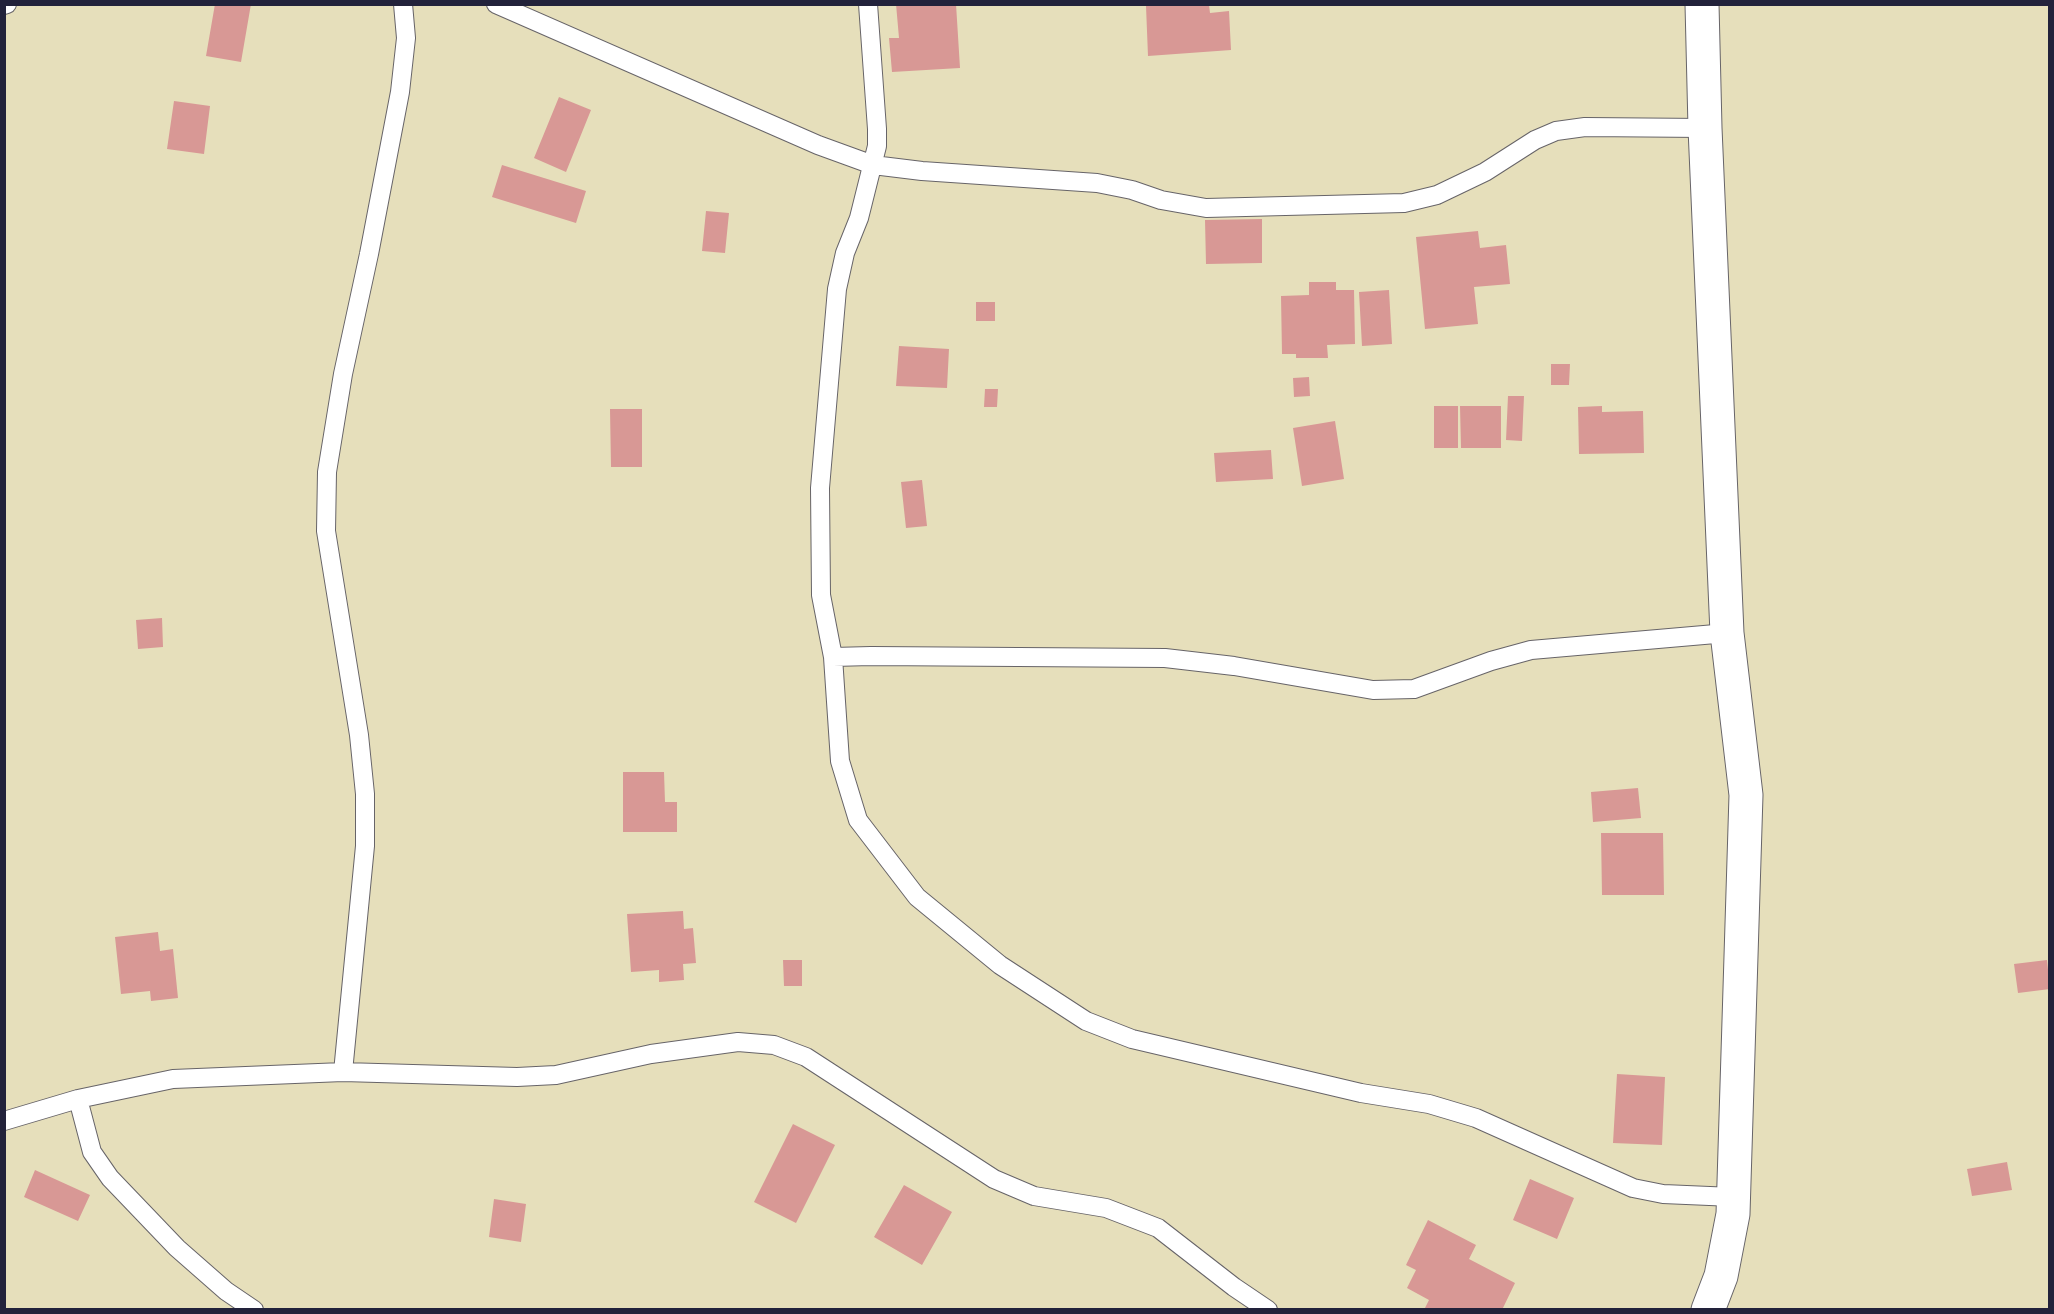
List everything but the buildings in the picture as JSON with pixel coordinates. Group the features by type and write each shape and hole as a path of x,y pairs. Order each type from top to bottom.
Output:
{"street":[{"path":"1702,4 1705,128 1727,633 1746,795 1733,1214 1720,1276 1708,1310"}],"lane":[{"path":"342,1072 364,846 365,794 359,735 326,531 327,472 342,374 369,254 400,92 406,38 403,4"},
{"path":"496,4 818,145 873,165 922,171 1096,183 1132,190 1161,200 1206,208 1404,202 1437,195 1485,172 1535,140 1556,130 1585,127 1705,128"},
{"path":"868,4 877,129 873,165 859,218 845,253 837,289 821,476 821,595 832,657 840,761 858,820 917,897 1000,965 1086,1022 1132,1039 1361,1093 1430,1104 1476,1118 1634,1188 1663,1194 1733,1197"},
{"path":"832,657 1165,657 1234,666 1373,690 1413,689 1491,661 1532,650 1727,633"},
{"path":"4,1121 78,1099 173,1079 342,1072 517,1077 556,1075 651,1054 738,1042 774,1045 806,1057 994,1179 1034,1196 1106,1208 1158,1228 1234,1287 1268,1310"},
{"path":"78,1099 92,1152 110,1179 177,1248 226,1291 254,1310"}]}
